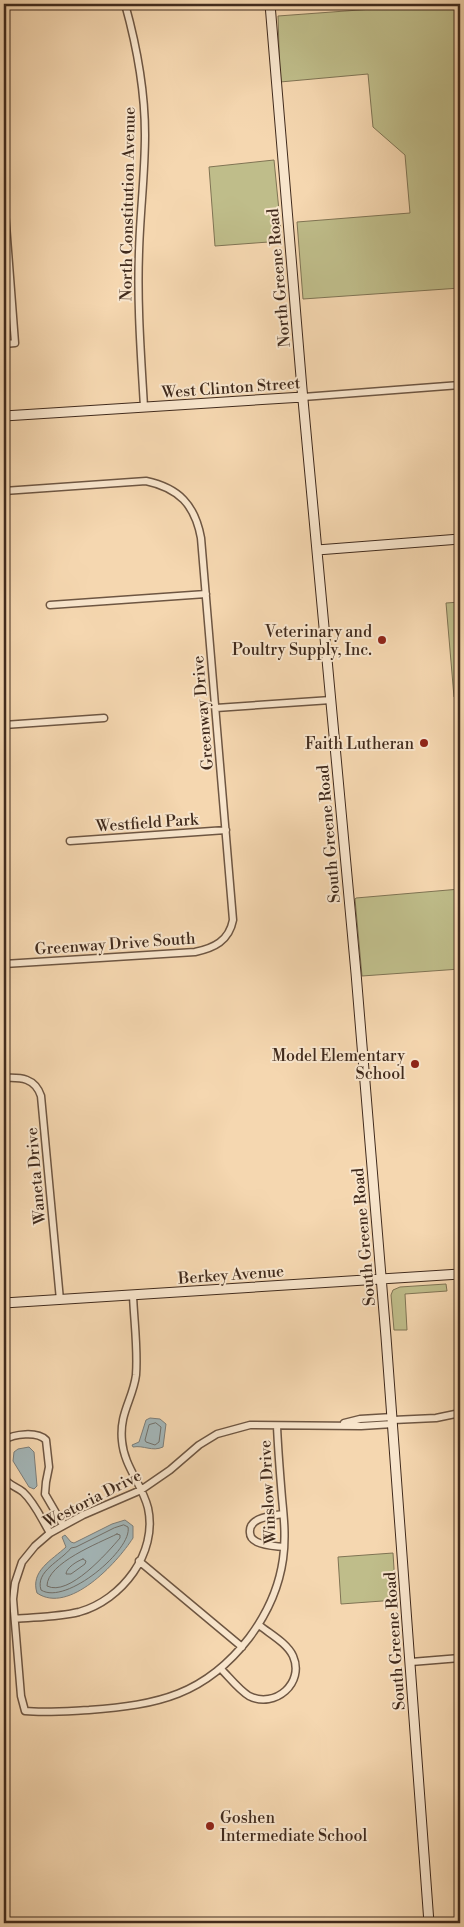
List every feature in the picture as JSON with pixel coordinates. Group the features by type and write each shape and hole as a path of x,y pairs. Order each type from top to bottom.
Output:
{"street":[{"name":"North Constitution Avenue","path":"126,4 140,72 144,125 138,303 144,407"},
{"name":"North Greene Road","path":"270,4 317,550"},
{"path":"4,198 15,343 4,344"},
{"name":"West Clinton Street","path":"4,416 460,385"},
{"name":"Greenway Drive","path":"4,491 134,481 157,484 176,492 195,515 199,526 206,594 233,920 226,938"},
{"path":"317,550 460,539"},
{"name":"South Greene Road","path":"317,550 382,1280 429,1923"},
{"path":"50,605 206,594"},
{"path":"216,708 331,700"},
{"path":"4,725 104,718"},
{"name":"Westfield Park","path":"70,841 226,830"},
{"name":"Greenway Drive South","path":"4,964 195,952 214,947 226,938"},
{"name":"Waneta Drive","path":"4,1078 19,1077 28,1079 34,1083 41,1096 60,1300"},
{"name":"Berkey Avenue","path":"4,1303 460,1274"},
{"path":"15,1619 64,1615 94,1606 112,1595 126,1582 140,1561 145,1548 149,1526 148,1508 127,1462 121,1430 125,1409 136,1376 133,1295"},
{"name":"Westoria Drive","path":"221,1669 182,1693 144,1704 122,1708 25,1711 21,1696 13,1598 17,1572 28,1554 50,1534 63,1526 141,1490 170,1470 205,1440 217,1434 250,1425 361,1426 393,1420 436,1418 460,1413"},
{"name":"Winslow Drive","path":"259,1625 272,1600 281,1572 284,1547 277,1426"},
{"path":"4,1440 12,1436 35,1435 46,1440 49,1466 45,1494 63,1526"},
{"path":"4,1478 22,1491 28,1498 50,1534"},
{"path":"283,1514 255,1521 250,1526 250,1532 251,1538 258,1543 284,1547"},
{"path":"140,1561 242,1648"},
{"path":"259,1625 286,1647 296,1667 294,1680 287,1690 277,1697 264,1700 248,1696 221,1669 242,1648 259,1625"},
{"path":"411,1662 460,1658"}],"shaded area":[{"path":"460,4 460,288 303,299 297,222 410,213 405,155 373,127 368,74 280,82 278,16"},
{"path":"274,160 282,241 215,246 209,167"},
{"path":"460,602 460,697 454,697 446,603"},
{"path":"460,889 460,969 362,976 356,898"},
{"path":"446,1284 447,1291 405,1294 407,1330 394,1330 391,1295 393,1290 400,1287"},
{"path":"393,1553 396,1600 341,1604 338,1557"}],"water":[{"path":"150,1418 160,1419 166,1424 163,1447 155,1449 133,1447 132,1445 139,1442 146,1420"},
{"path":"29,1447 34,1452 37,1486 34,1489 29,1487 13,1461 14,1452 18,1449"},
{"path":"125,1520 133,1526 133,1538 116,1560 91,1583 77,1592 63,1597 50,1598 37,1593 36,1585 39,1572 66,1547 62,1537 65,1535 74,1543 112,1524"}],"place":[{"name":"Veterinary and Poultry Supply, Inc.","path":"382,640"},
{"name":"Faith Lutheran","path":"424,743"},
{"name":"Model Elementary School","path":"415,1064"},
{"name":"Goshen Intermediate School","path":"210,1826"}]}
